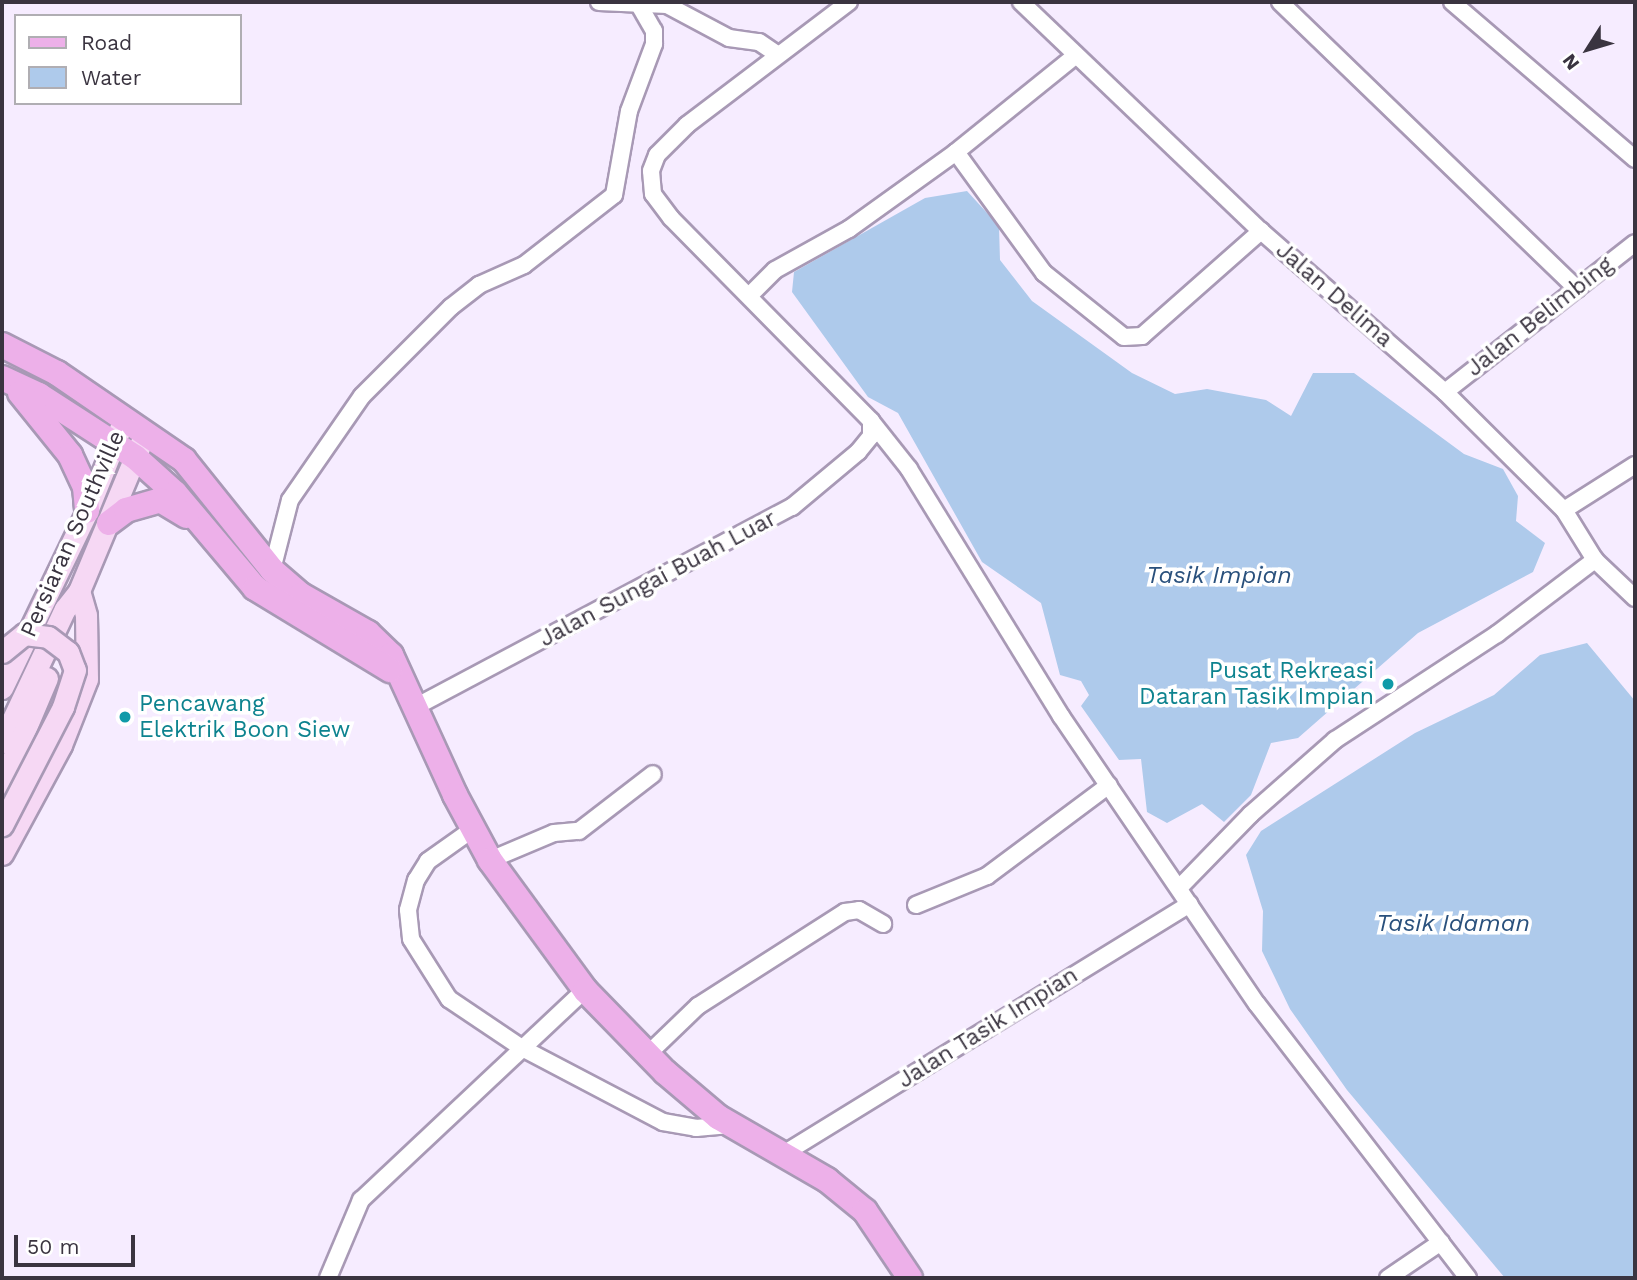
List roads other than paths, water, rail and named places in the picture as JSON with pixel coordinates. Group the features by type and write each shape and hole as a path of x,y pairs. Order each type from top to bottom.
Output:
{"main road":[{"path":"2,345 57,373 146,431 184,460 272,570 300,596 368,633 391,655 490,860 585,990 647,1055 730,1125 785,1153 865,1211 910,1278"},
{"path":"5,379 135,457 167,486 255,588 283,609 377,659 412,695"},
{"path":"5,379 70,455 98,517 160,500 201,526"},
{"name":"Persiaran Southville","path":"2,742 65,609 79,591 114,443 125,418"},
{"name":"Persiaran Southville","path":"2,688 98,517 135,457 146,431"},
{"path":"2,784 74,615 79,591"},
{"path":"2,854 61,745 87,679 86,615 79,591"},
{"path":"2,652 24,634 48,637 68,652 75,670 64,707 2,825"}],"street":[{"path":"599,2 680,9 729,38 759,42 778,55"},
{"path":"849,2 687,125 657,155 651,171 653,194 671,218 872,421 909,469 1109,785 1257,1004 1468,1278"},
{"name":"Jalan Delima","path":"1021,2 1261,231 1445,391 1564,510 1595,560 1635,598"},
{"path":"1280,2 1577,289"},
{"path":"1452,2 1635,159"},
{"path":"272,570 290,499 362,396 452,307 479,285 524,265 614,195 629,111 654,44 654,31 639,5"},
{"path":"750,295 775,270 849,229 956,152 1076,55"},
{"path":"956,152 1044,272 1124,337 1142,336 1261,231"},
{"name":"Jalan Belimbing","path":"1445,391 1635,243"},
{"name":"Jalan Sungai Buah Luar","path":"412,695 792,507 858,452 871,436 872,421"},
{"path":"1564,510 1635,465"},
{"path":"1180,887 1251,814 1335,740 1497,634 1595,560"},
{"path":"490,860 554,834 579,831 653,774"},
{"path":"916,905 987,876 1109,785"},
{"path":"473,829 428,861 416,880 408,910 411,939 449,999 522,1048 663,1122 696,1128 730,1125"},
{"name":"Jalan Tasik Impian","path":"785,1153 1190,904"},
{"path":"647,1055 698,1006 845,912 859,911 883,924"},
{"path":"328,1278 361,1200 585,990"},
{"path":"1388,1278 1441,1242"}],"water":[{"name":"Tasik Impian","path":"967,191 999,226 1000,260 1032,301 1132,373 1175,394 1207,389 1266,400 1291,416 1313,373 1354,373 1464,454 1503,469 1518,496 1516,521 1545,543 1533,572 1418,633 1298,738 1271,743 1251,795 1224,822 1202,804 1167,823 1147,812 1141,759 1119,760 1081,706 1089,695 1081,681 1060,675 1041,603 982,562 898,413 868,397 792,292 794,272 925,198"},
{"name":"Tasik Idaman","path":"1587,643 1635,701 1635,1278 1505,1278 1347,1090 1290,1009 1262,951 1263,911 1246,855 1261,831 1415,733 1494,695 1540,655"}],"place":[{"name":"Pusat Rekreasi Dataran Tasik Impian","path":"1388,684"},
{"name":"Pencawang Elektrik Boon Siew","path":"125,717"}]}
